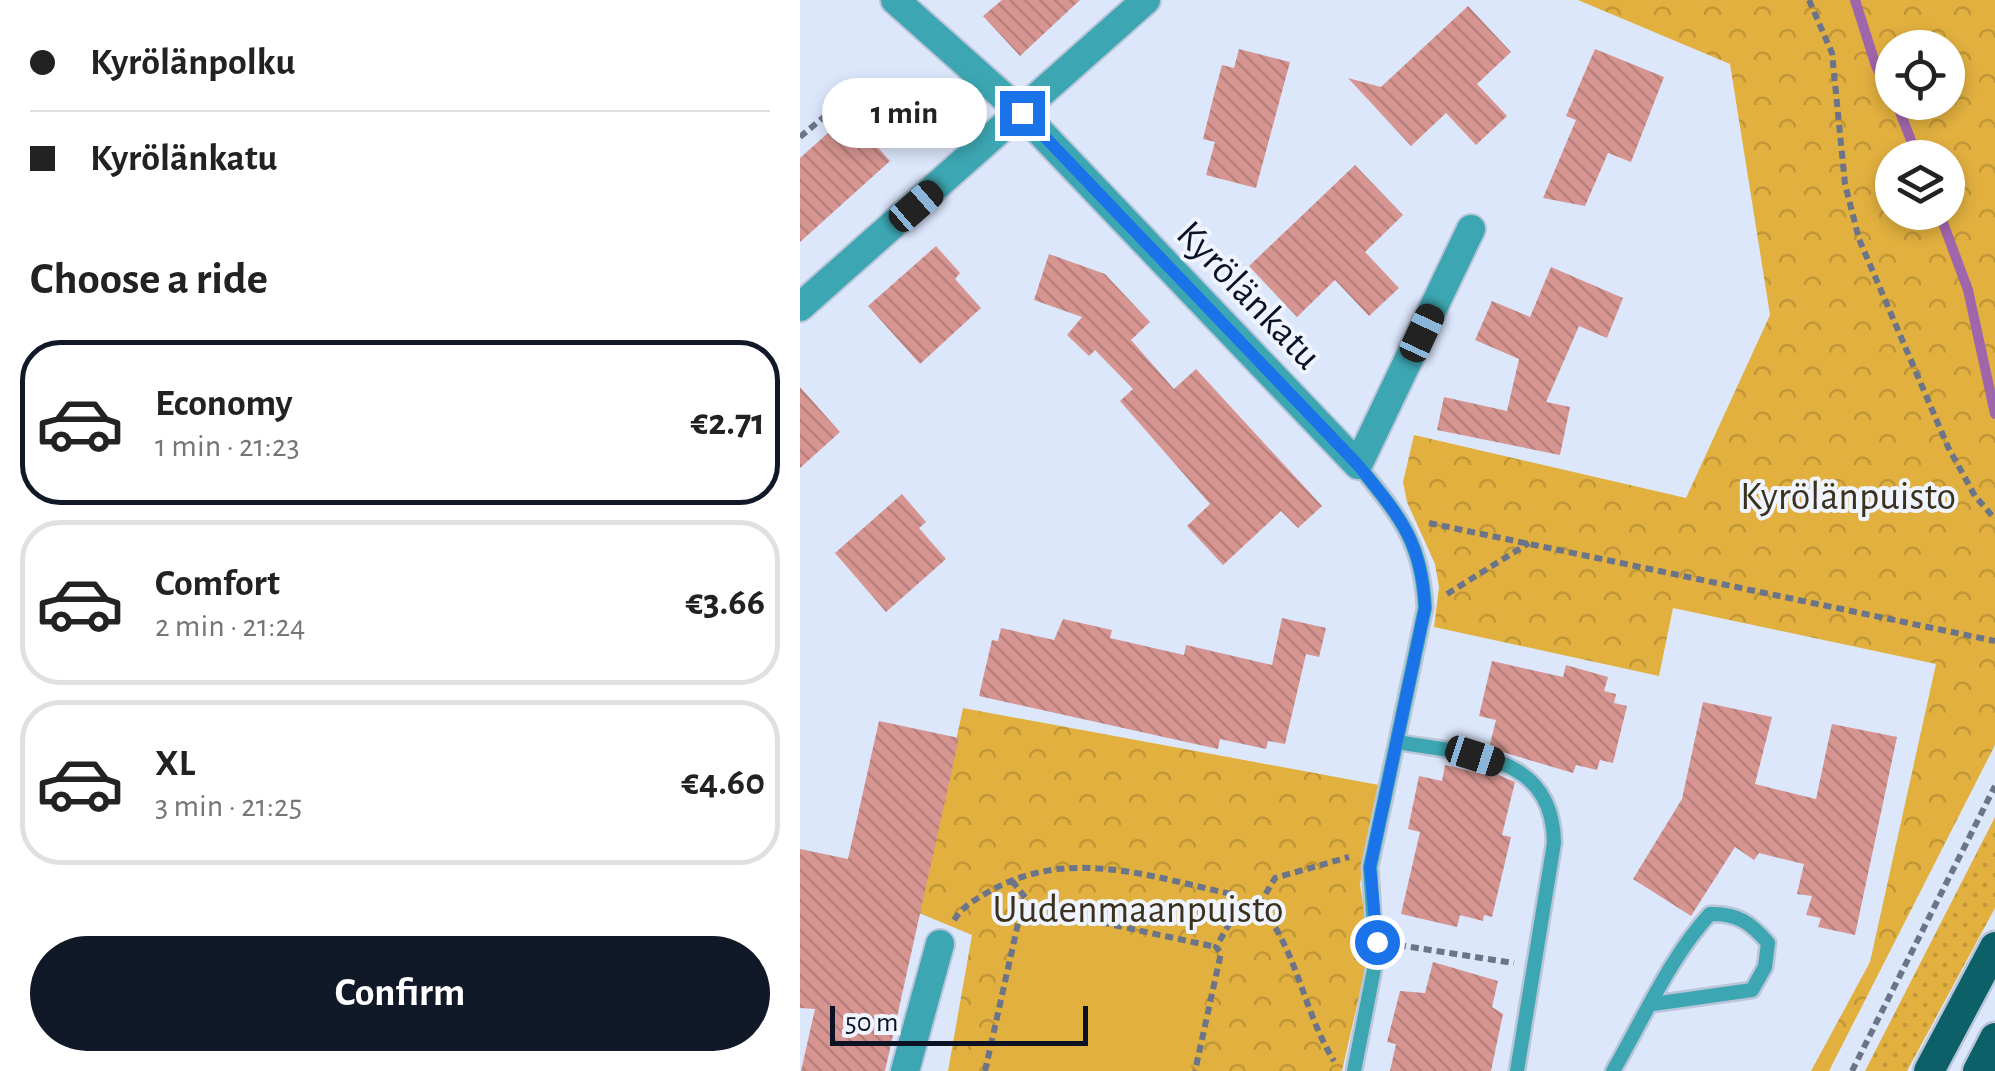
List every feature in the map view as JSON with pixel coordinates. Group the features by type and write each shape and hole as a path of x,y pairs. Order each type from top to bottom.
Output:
{"main road":[{"path":"1929,1071 1995,946"},
{"path":"1978,1071 1995,1038"}],"street":[{"name":"Kyrölänkatu","path":"895,0 1022,113 1358,465"},
{"path":"800,307 1146,0"},
{"path":"1358,465 1471,229"},
{"path":"905,1071 940,944"}],"lane":[{"path":"1354,1071 1377,942 1370,886 1374,849 1425,608 1422,570 1402,518 1358,465"},
{"path":"1398,742 1475,756 1520,770 1546,798 1554,815 1554,843 1517,1071"},
{"path":"1614,1071 1652,1004 1697,928 1710,914 1731,913 1753,926 1768,943 1765,967 1752,990 1652,1004"}],"path":[{"path":"1809,0 1832,53 1845,184 1859,239 1948,447 1975,496 1995,519"},
{"path":"800,137 838,104 870,114"},
{"path":"1402,518 1995,641"},
{"path":"1425,608 1529,543"},
{"path":"1852,1071 1995,786"},
{"path":"1216,948 1236,912 1259,905 1275,878 1374,849"},
{"path":"940,944 963,907 1012,881 1072,864 1112,868 1231,894 1236,912"},
{"path":"1012,881 1034,908 1221,952 1196,1071"},
{"path":"985,1071 1024,895"},
{"path":"1259,905 1276,924 1314,1028 1341,1071"},
{"path":"1377,942 1533,966"}],"green space":[{"name":"Kyrölänpuisto","path":"1578,0 1995,0 1995,745 1829,1071 1811,1071 1870,962 1936,664 1673,608 1659,676 1434,627 1439,587 1435,564 1407,502 1403,482 1414,435 1686,498 1770,315 1730,64"},
{"name":"Uudenmaanpuisto","path":"963,708 1379,785 1360,884 1370,948 1342,1071 948,1071 972,935 919,913"},
{"path":"1995,817 1995,908 1907,1071 1865,1071"},
{"path":"1023,911 1216,953 1190,1071 989,1071"}],"building":[{"path":"1002,0 1080,0 1020,56 983,16"},
{"path":"1468,6 1511,52 1477,84 1507,116 1476,145 1446,113 1411,146 1348,78 1381,87"},
{"path":"1239,49 1290,62 1256,188 1206,175 1215,142 1203,139 1214,95 1222,65 1234,68"},
{"path":"1595,49 1664,77 1631,162 1608,153 1585,206 1543,198 1576,120 1566,116"},
{"path":"848,115 890,161 800,242 800,158"},
{"path":"1355,165 1403,215 1365,252 1399,288 1369,316 1335,280 1297,317 1249,266"},
{"path":"936,246 960,273 955,279 981,308 920,364 868,306"},
{"path":"1049,254 1105,274 1150,322 1131,340 1174,389 1196,369 1322,506 1298,528 1281,511 1223,565 1187,526 1210,504 1120,401 1133,389 1095,350 1089,356 1067,335 1082,317 1034,300"},
{"path":"1551,267 1623,298 1607,338 1579,326 1546,402 1570,407 1560,455 1437,430 1444,397 1507,411 1519,359 1475,340 1492,301 1530,317"},
{"path":"800,387 840,432 800,468"},
{"path":"902,494 926,522 919,528 946,559 886,612 835,553"},
{"path":"1282,618 1326,628 1319,657 1306,654 1285,744 1268,741 1266,749 1220,739 1218,749 979,696 992,640 998,641 1001,628 1054,640 1063,619 1112,630 1110,638 1184,655 1186,645 1272,665"},
{"path":"1492,661 1563,677 1566,665 1608,677 1604,691 1616,694 1614,703 1627,706 1613,763 1600,760 1597,770 1576,765 1573,773 1489,748 1496,720 1479,716"},
{"path":"1703,702 1772,717 1755,784 1816,799 1832,724 1897,737 1855,935 1818,927 1821,918 1806,915 1812,896 1797,894 1804,864 1759,853 1754,860 1735,847 1691,916 1633,879 1682,799"},
{"path":"879,721 959,738 885,1071 801,1071 815,1009 800,1008 800,849 848,859"},
{"path":"1445,765 1483,774 1484,769 1515,782 1502,835 1511,837 1492,917 1484,915 1483,921 1460,915 1457,927 1401,914 1420,832 1408,829 1419,776 1442,781"},
{"path":"1433,962 1498,981 1492,1007 1503,1014 1491,1071 1390,1071 1396,1044 1387,1042 1400,991 1425,993"}],"waterway":[{"path":"1855,0 1875,63"},
{"path":"1903,120 1911,140"},
{"path":"1946,230 1968,290 1995,414"}],"route":[{"path":"1022,113 1358,465 1402,518 1414,540 1422,570 1425,608 1370,867 1377,942"}]}
